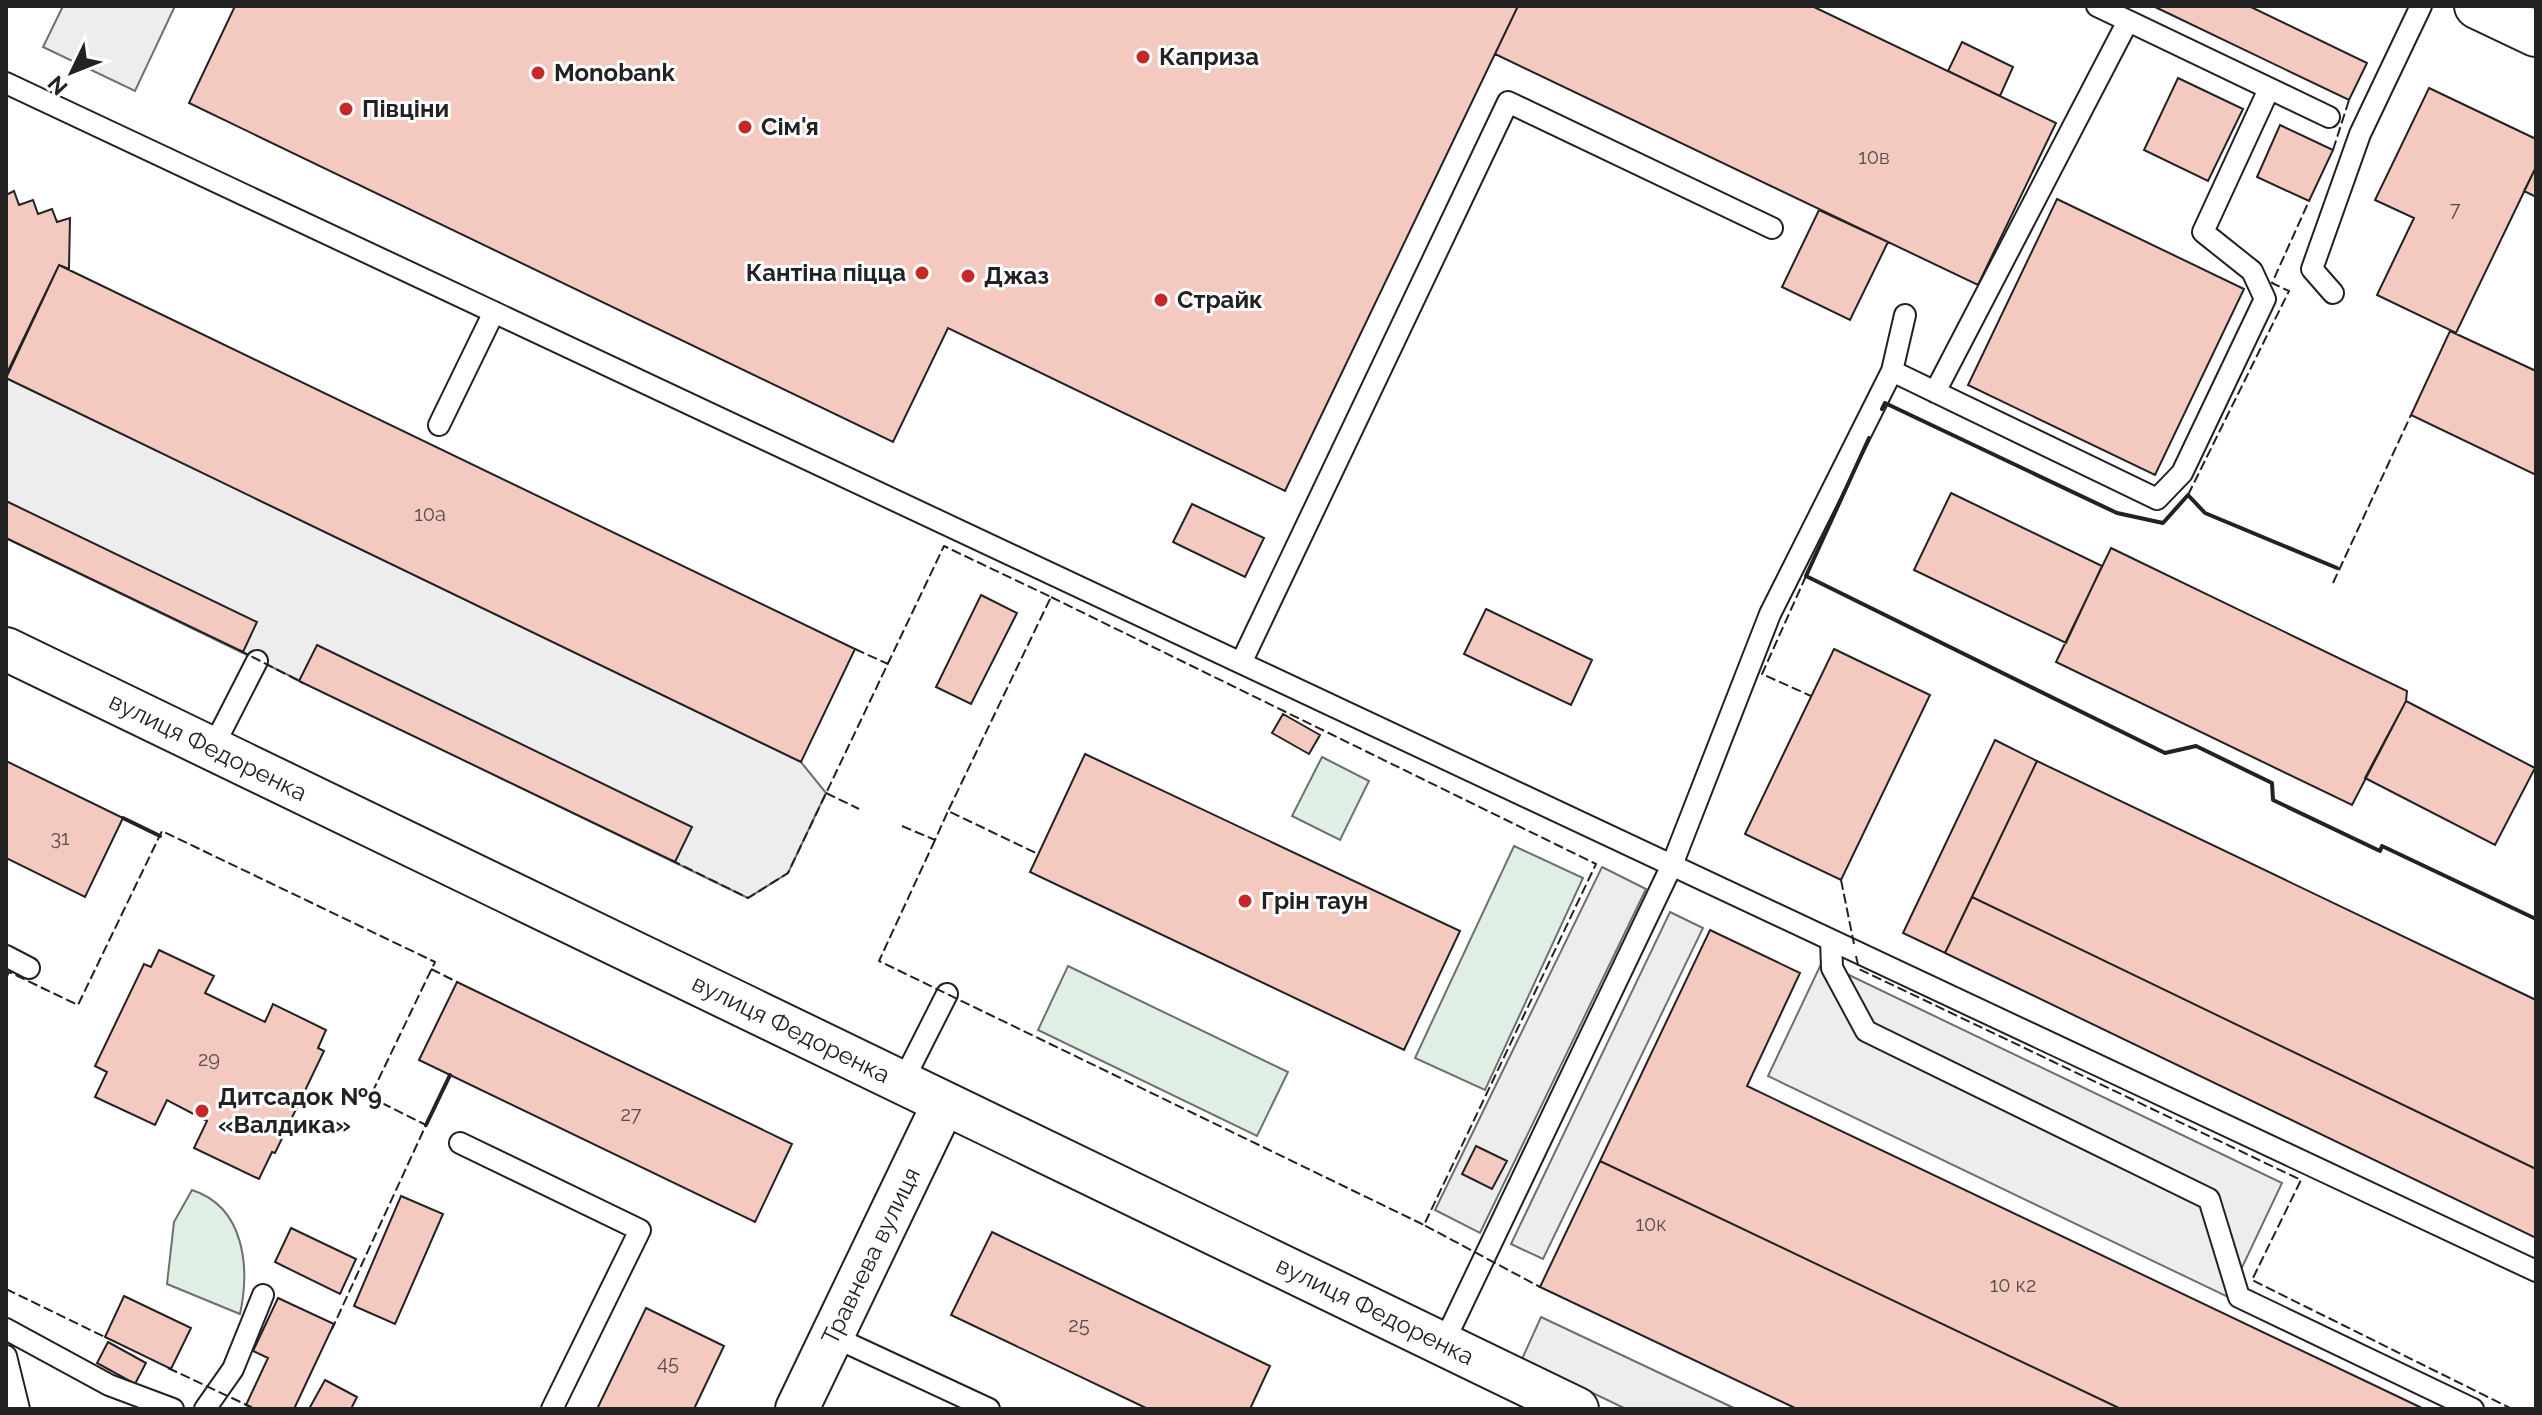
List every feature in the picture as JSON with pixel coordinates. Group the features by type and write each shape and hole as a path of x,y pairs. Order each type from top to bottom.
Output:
{"street":[{"path":"2477,6 2536,34"},
{"name":"вулиця Федоренка","path":"6,649 1577,1409"},
{"name":"Травнева вулиця","path":"797,1409 944,1103"}],"lane":[{"path":"2097,6 2329,117"},
{"path":"2333,293 2312,269 2360,134 2421,6"},
{"path":"1935,392 2128,21"},
{"path":"6,83 2536,1271"},
{"path":"1892,371 2157,499 2182,473 2265,299 2252,271 2203,232 2269,89"},
{"path":"1241,663 1508,102 1772,228"},
{"path":"439,425 494,312"},
{"path":"1443,1344 1672,865 1770,614 1892,371 1905,315"},
{"path":"212,749 257,661"},
{"path":"1831,940 1832,968 1866,1031 2209,1199 2239,1297 2473,1409"},
{"path":"6,956 29,968"},
{"path":"902,1083 947,994"},
{"path":"460,1143 640,1230 552,1409"},
{"path":"205,1409 233,1369 263,1295"},
{"path":"6,1329 109,1385 173,1409"},
{"path":"832,1336 989,1409"},
{"path":"6,1356 19,1409"}],"green space":[{"path":"1322,757 1369,781 1340,840 1292,816"},
{"path":"1514,846 1583,878 1485,1090 1415,1058"},
{"path":"1068,966 1288,1072 1257,1136 1038,1030"},
{"path":"192,1190 210,1198 223,1210 240,1241 244,1278 240,1314 167,1284 174,1222"}],"shaded area":[{"path":"63,6 175,6 135,91 43,47"},
{"path":"6,378 801,762 826,793 788,873 748,898 6,538"},
{"path":"1602,867 1646,889 1480,1233 1435,1210"},
{"path":"1670,912 1703,928 1543,1259 1511,1244"},
{"path":"1822,962 2282,1183 2228,1297 1768,1076"},
{"path":"1541,1317 1736,1409 1626,1409 1522,1359"}],"building":[{"name":"Джаз","path":"235,6 1518,6 1285,491 948,328 893,442 189,103"},
{"path":"1518,6 1812,6 2056,123 1978,285 1495,54"},
{"path":"2153,6 2249,6 2367,63 2349,100"},
{"path":"1962,42 2013,67 2000,96 1948,71"},
{"path":"2178,78 2243,109 2208,181 2144,150"},
{"path":"2429,88 2536,139 2536,167 2456,333 2377,295 2414,218 2375,200"},
{"path":"2280,125 2333,150 2309,201 2257,177"},
{"path":"2536,167 2536,197 2524,191"},
{"path":"14,191 19,205 33,200 38,214 52,209 57,222 70,218 69,269 59,265 6,375 6,195"},
{"path":"2057,199 2244,289 2155,475 1968,385"},
{"path":"1819,210 1888,242 1850,320 1782,287"},
{"path":"59,265 855,649 801,762 6,378"},
{"path":"2450,331 2536,371 2536,475 2411,415"},
{"path":"1951,493 2102,566 2066,643 1914,570"},
{"path":"6,501 257,622 243,652 6,538"},
{"path":"1192,504 1264,538 1245,577 1173,542"},
{"path":"2111,548 2407,691 2406,701 2352,805 2056,662"},
{"path":"981,595 1017,613 971,704 936,687"},
{"path":"1486,609 1592,660 1571,705 1464,654"},
{"path":"317,645 692,827 675,862 299,681"},
{"path":"1834,649 1930,695 1841,880 1745,834"},
{"path":"2406,701 2535,768 2495,845 2365,778"},
{"path":"1283,714 1320,735 1309,754 1272,733"},
{"path":"1995,740 2037,761 1945,953 1903,933"},
{"name":"Грін таун","path":"1085,754 1460,931 1404,1050 1030,872"},
{"path":"6,761 123,818 85,897 6,858"},
{"path":"2037,761 2536,1000 2536,1169 1972,897"},
{"path":"1972,897 2536,1169 2536,1238 1945,953"},
{"path":"1710,930 1800,973 1747,1086 2424,1409 2121,1409 1600,1161"},
{"path":"159,950 214,976 205,993 265,1022 273,1004 326,1030 318,1048 324,1051 275,1153 272,1152 259,1179 194,1148 207,1121 167,1100 155,1125 95,1097 107,1072 95,1066 144,964 151,967"},
{"path":"457,982 792,1144 755,1222 419,1060"},
{"path":"1476,1146 1507,1161 1492,1189 1462,1174"},
{"path":"1600,1161 2121,1409 1797,1409 1540,1287"},
{"path":"401,1196 443,1214 395,1324 354,1306"},
{"path":"291,1228 356,1259 340,1294 275,1262"},
{"path":"992,1232 1270,1366 1250,1409 1148,1409 951,1315"},
{"path":"124,1296 191,1328 171,1369 105,1337"},
{"path":"278,1298 334,1324 294,1409 255,1409 246,1405 268,1358 253,1351"},
{"path":"646,1308 724,1346 694,1409 597,1409"},
{"path":"108,1342 146,1363 135,1384 97,1363"},
{"path":"325,1380 357,1397 351,1409 309,1409"}],"fence":[{"path":"2333,150 2349,100"},
{"path":"2188,495 2289,291 2272,283 2309,201"},
{"path":"2333,583 2411,415"},
{"path":"671,860 748,898 788,873 944,546 1051,597 948,811 1038,854"},
{"path":"1806,576 1762,674 1811,696"},
{"path":"1051,597 1596,864 1424,1225 1540,1287"},
{"path":"855,649 888,664"},
{"path":"239,650 303,683"},
{"path":"826,793 859,809"},
{"path":"902,826 935,840 948,811"},
{"path":"6,978 9,972 78,1005 162,831 435,962 370,1097 426,1125 332,1329"},
{"path":"935,840 879,961 1424,1225"},
{"path":"1841,880 1854,944"},
{"path":"1856,956 1859,969 2301,1180 2252,1280 2512,1409"},
{"path":"431,969 457,982"},
{"path":"6,1289 107,1338"},
{"path":"168,1368 251,1407"}],"wall":[{"path":"1882,409 1885,403 2117,513 2163,523 2188,495 2205,513 2337,568"},
{"path":"1869,438 1806,576 2165,753 2196,746 2272,783 2273,800 2380,851 2382,846 2536,919"},
{"path":"123,818 160,836"},
{"path":"426,1125 450,1075"}],"place":[{"name":"Каприза","path":"1143,57"},
{"name":"Monobank","path":"538,73"},
{"name":"Півціни","path":"346,109"},
{"name":"Сім'я","path":"745,127"},
{"name":"Кантіна піцца","path":"922,273"},
{"name":"Джаз","path":"968,276"},
{"name":"Страйк","path":"1161,300"},
{"name":"Грін таун","path":"1245,901"},
{"name":"Дитсадок №9 «Валдика»","path":"202,1111"}]}
